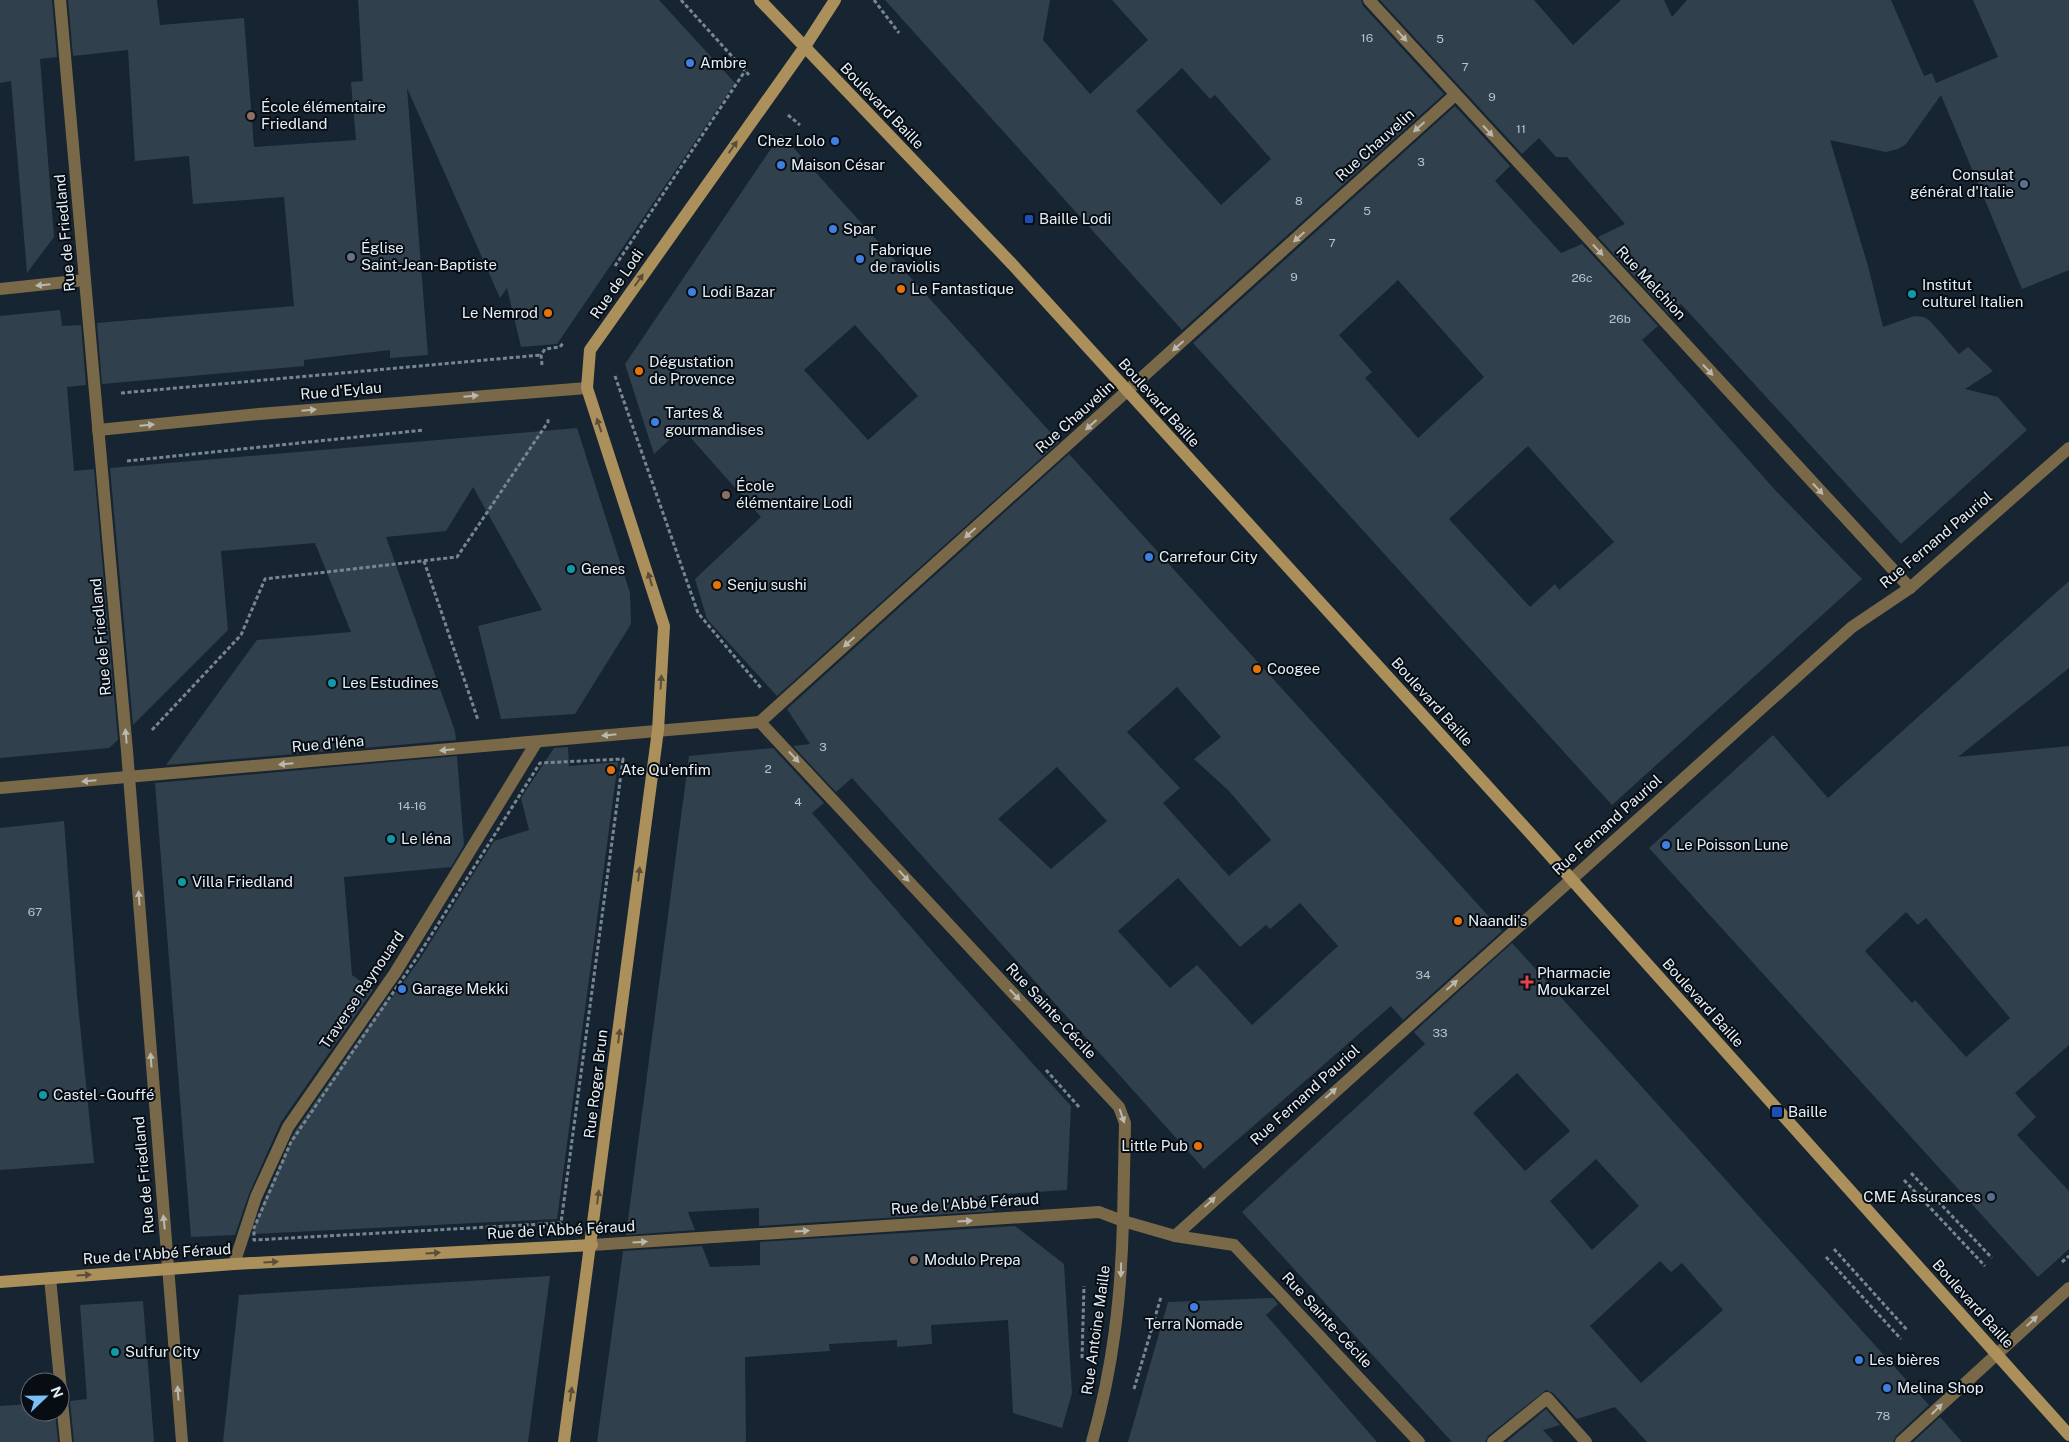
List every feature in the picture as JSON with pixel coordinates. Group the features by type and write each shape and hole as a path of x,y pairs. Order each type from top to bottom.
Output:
{"street":[{"name":"Rue de Friedland","path":"60,0 127,751 161,1195 170,1270"},
{"name":"Boulevard Baille","path":"760,0 1012,264 1570,879 2069,1435"},
{"name":"Rue de Lodi","path":"658,730 664,626 587,388 590,350 804,48 835,0"},
{"name":"Rue Melchion","path":"1369,0 1910,588"},
{"name":"Rue Chauvelin","path":"760,722 1455,95"},
{"path":"0,289 85,280"},
{"name":"Rue d'Eylau","path":"98,430 587,388"},
{"name":"Rue Fernand Pauriol","path":"1175,1236 1852,627 1910,588 2069,448"},
{"path":"658,730 760,722"},
{"name":"Rue Sainte-Cécile","path":"760,722 1119,1107 1125,1123 1123,1221 1175,1236 1234,1245 1419,1442"},
{"name":"Rue d'Iéna","path":"0,788 536,743 658,730"},
{"name":"Rue Roger Brun","path":"564,1442 592,1245 658,730"},
{"name":"Traverse Raynouard","path":"234,1264 256,1197 288,1127 396,973 536,743"},
{"name":"Rue de l'Abbé Féraud","path":"0,1282 234,1264 592,1245 1099,1212 1123,1221"},
{"name":"Rue Antoine Maille","path":"1092,1442 1106,1393 1121,1288 1123,1221"},
{"path":"170,1270 182,1442"},
{"path":"50,1278 66,1442"},
{"path":"1901,1442 2069,1288"},
{"path":"1493,1442 1547,1398 1586,1442"}],"path":[{"path":"681,0 748,75"},
{"path":"874,0 899,33"},
{"path":"613,268 745,71"},
{"path":"784,111 800,125"},
{"path":"542,365 544,349 560,347 569,334"},
{"path":"96,395 542,355"},
{"path":"615,374 698,613 762,689"},
{"path":"129,393 130,401"},
{"path":"127,751 151,730 241,635 265,579 456,557 548,422 546,410"},
{"path":"538,418 548,416"},
{"path":"124,461 430,429"},
{"path":"424,561 488,747"},
{"path":"623,759 622,778 561,1223 254,1240 254,1228 291,1142 416,960 540,763 623,759"},
{"path":"1911,1173 1992,1258"},
{"path":"1904,1180 1985,1266"},
{"path":"1834,1249 1908,1331"},
{"path":"1826,1257 1901,1339"},
{"path":"1082,1360 1084,1286"},
{"path":"1132,1396 1160,1296"}],"building":[{"path":"0,0 52,0 57,57 40,59 54,237 27,273 11,81 0,83"},
{"path":"68,0 157,0 160,25 244,18 254,147 356,140 351,82 363,81 358,0 659,0 735,83 557,344 521,347 507,288 500,298 407,88 428,355 390,358 390,350 304,360 304,366 102,384 97,323 294,306 284,197 193,204 189,156 135,161 128,50 73,56"},
{"path":"885,0 1050,0 1043,40 1090,94 1148,40 1112,0 1361,0 1363,6 1444,94 1182,330","holes":["1182,68 1210,99 1215,95 1271,159 1221,205 1136,111"]},
{"path":"1380,0 1534,0 1573,45 1621,0 1664,0 1672,17 1687,0 1891,0 1924,76 1932,73 1936,83 1998,57 1973,0 2069,0 2069,270 2022,289 1941,95 1906,144 1898,149 1886,152 1830,140 1868,266 1883,327 1914,316 1924,317 1930,321 1959,354 1968,347 1993,371 1965,389 1998,397 2027,430 1901,544 1681,304 1670,315 1598,237 1625,224 1567,157 1556,157 1539,138 1522,154"},
{"path":"1455,106 1510,166 1495,181 1561,253 1582,244 1658,326 1642,340 1776,491 1862,579 1612,805 1193,343","holes":["1398,280 1484,377 1418,438 1365,378 1372,372 1339,335","1528,446 1614,542 1559,590 1555,584 1530,607 1449,519"]},
{"path":"781,134 1059,442 777,696 707,619 695,579 761,517 682,428 654,454 625,364","holes":["855,325 918,396 868,440 804,370"]},
{"path":"60,310 62,326 81,325 86,385 67,387 74,471 94,469 118,740 109,748 0,758 0,316"},
{"path":"577,428 630,593 631,624 575,714 501,719 478,626 542,610 473,487 446,531 386,537 455,731 456,740 166,765 257,640 351,632 315,543 221,551 228,630 133,725 110,468"},
{"path":"1069,454 1502,931 1403,1020 1391,1006 1204,1169 852,778 836,792 793,746 810,744 787,709","holes":["1177,687 1221,737 1194,759 1229,791 1271,840 1229,876 1163,803 1180,788 1127,732","1057,767 1107,821 1051,869 998,819","1178,878 1240,947 1266,925 1270,929 1300,903 1338,946 1252,1025 1197,965 1170,988 1118,931"]},
{"path":"2069,581 2069,668 1958,757 2069,746 2069,1045 2015,1093 2036,1117 2017,1135 2069,1191 2069,1249 2038,1277 1649,848 1773,735 1828,798","holes":["1906,912 1918,925 1926,918 2010,1018 1966,1057 1915,1000 1912,1003 1865,951"]},
{"path":"568,747 569,766 618,762 557,1219 252,1234 264,1200 295,1131 386,1000 389,1002 418,962 494,841 529,830 521,798 554,748"},
{"path":"773,748 824,803 812,813 945,966 1071,1106 1067,1190 976,1196 995,1211 759,1226 759,1208 688,1212 695,1230 626,1235 689,756"},
{"path":"457,756 464,845 451,867 344,877 352,975 373,990 281,1122 249,1194 235,1235 191,1237 155,783"},
{"path":"64,821 77,995 94,1163 0,1170 0,828"},
{"path":"1512,943 1929,1405 1896,1436 1893,1442 1647,1442 1615,1407 1577,1419 1553,1393 1546,1390 1488,1436 1485,1442 1452,1442 1242,1212 1425,1044 1414,1032","holes":["1517,1073 1570,1131 1525,1171 1473,1113","1596,1159 1639,1206 1592,1250 1550,1201","1660,1261 1671,1272 1682,1263 1723,1310 1641,1383 1590,1326"]},
{"path":"1015,1226 1064,1264 1072,1393 1062,1428 1013,1413 1008,1320 931,1325 932,1344 897,1347 897,1340 829,1344 830,1351 745,1357 746,1442 597,1442 623,1251 702,1246 710,1267 760,1265 760,1242"},
{"path":"550,1276 528,1442 223,1442 239,1295"},
{"path":"1273,1298 1278,1304 1266,1315 1377,1442 1128,1442 1168,1302"},
{"name":"Sulfur City","path":"143,1301 154,1442 74,1442 70,1401 87,1399 80,1305"},
{"path":"20,1405 20,1422 56,1422 58,1442 0,1442 0,1406"},
{"path":"1546,1409 1560,1425 1543,1430 1554,1442 1506,1442"},
{"path":"1940,1417 1962,1442 1913,1442"}],"place":[{"name":"Ambre","path":"690,63"},
{"name":"École élémentaire Friedland","path":"251,116"},
{"name":"Chez Lolo","path":"835,141"},
{"name":"Maison César","path":"781,165"},
{"name":"Consulat général d'Italie","path":"2024,184"},
{"name":"Baille Lodi","path":"1029,219"},
{"name":"Spar","path":"833,229"},
{"name":"Église Saint-Jean-Baptiste","path":"351,257"},
{"name":"Fabrique de raviolis","path":"860,259"},
{"name":"Le Fantastique","path":"901,289"},
{"name":"Lodi Bazar","path":"692,292"},
{"name":"Institut culturel Italien","path":"1912,294"},
{"name":"Le Nemrod","path":"548,313"},
{"name":"Dégustation de Provence","path":"639,371"},
{"name":"Tartes & gourmandises","path":"655,422"},
{"name":"École élémentaire Lodi","path":"726,495"},
{"name":"Carrefour City","path":"1149,557"},
{"name":"Genes","path":"571,569"},
{"name":"Senju sushi","path":"717,585"},
{"name":"Coogee","path":"1257,669"},
{"name":"Les Estudines","path":"332,683"},
{"name":"Ate Qu'enfim","path":"611,770"},
{"name":"Le Iéna","path":"391,839"},
{"name":"Le Poisson Lune","path":"1666,845"},
{"name":"Villa Friedland","path":"182,882"},
{"name":"Naandi's","path":"1458,921"},
{"name":"Pharmacie Moukarzel","path":"1527,982"},
{"name":"Garage Mekki","path":"402,989"},
{"name":"Castel - Gouffé","path":"43,1095"},
{"name":"Baille","path":"1777,1112"},
{"name":"Little Pub","path":"1198,1146"},
{"name":"CME Assurances","path":"1991,1197"},
{"name":"Modulo Prepa","path":"914,1260"},
{"name":"Terra Nomade","path":"1194,1307"},
{"name":"Sulfur City","path":"115,1352"},
{"name":"Les bières","path":"1859,1360"},
{"name":"Melina Shop","path":"1887,1388"}]}
